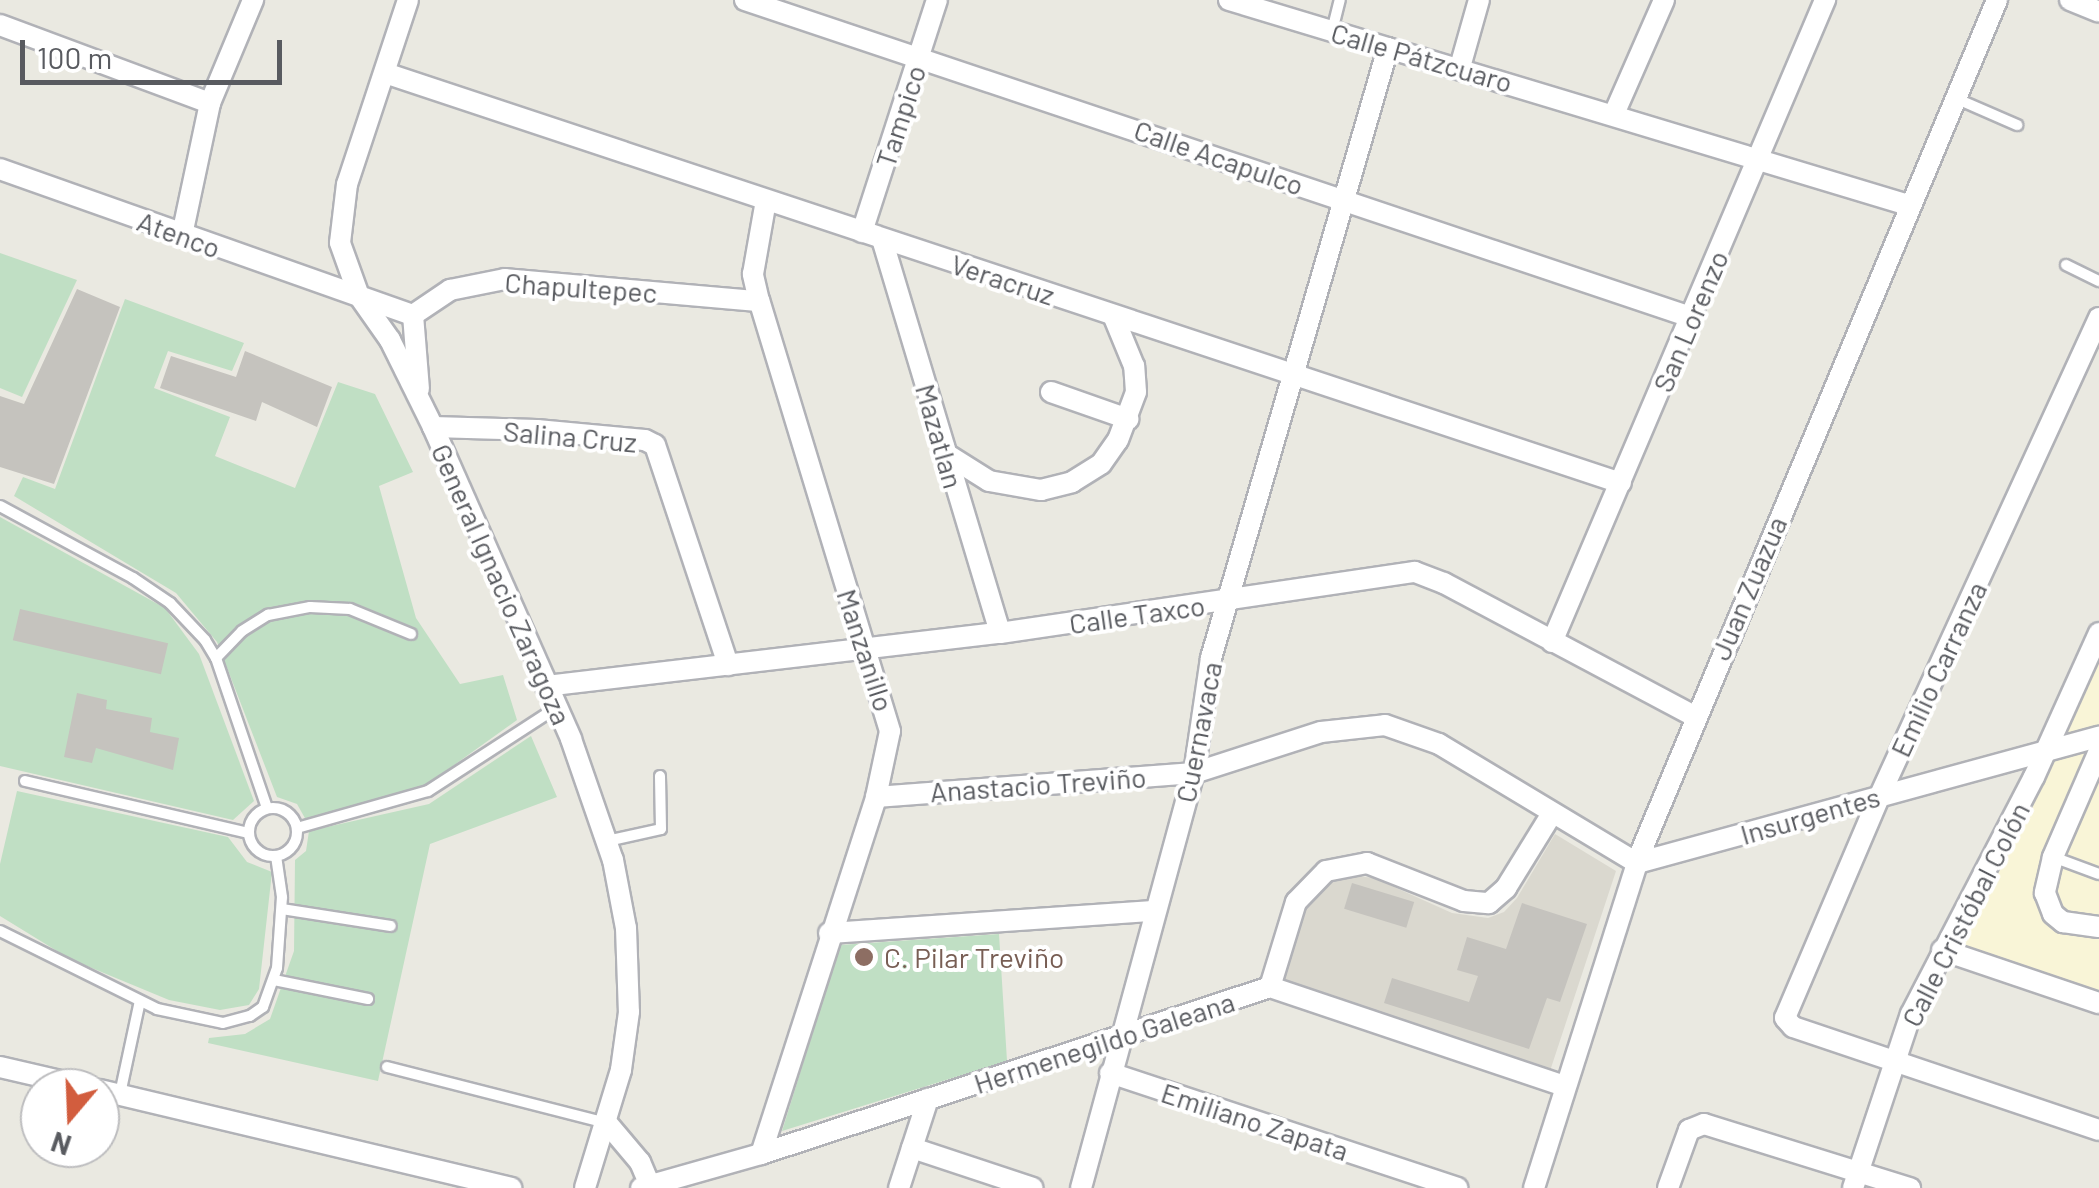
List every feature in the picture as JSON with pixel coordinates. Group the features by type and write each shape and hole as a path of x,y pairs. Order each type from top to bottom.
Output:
{"street":[{"path":"182,235 210,103 254,0"},
{"name":"General Ignacio Zaragoza","path":"408,0 340,216 344,265 359,296 390,340 433,427 556,708 607,841 624,916 629,1012 606,1123 585,1188"},
{"name":"Calle Acapulco","path":"745,0 920,55 1692,317"},
{"name":"Tampico","path":"872,236 937,0"},
{"name":"Calle Pátzcuaro","path":"1230,0 1908,205"},
{"path":"1460,67 1479,0"},
{"path":"1614,114 1664,0"},
{"name":"San Lorenzo","path":"1552,642 1826,0"},
{"name":"Juan Zuazua","path":"1534,1188 1637,863 1694,716 1997,0"},
{"path":"2070,0 2099,12"},
{"path":"0,25 210,103"},
{"name":"Cuernavaca","path":"1081,1188 1119,1037 1194,773 1204,688 1227,602 1388,48"},
{"name":"Veracruz","path":"385,73 1621,483"},
{"name":"Atenco","path":"0,169 359,296"},
{"name":"Manzanillo","path":"761,1154 876,797 889,716 759,301 753,274 766,200"},
{"name":"Mazatlan","path":"872,236 1000,633"},
{"name":"Chapultepec","path":"413,315 450,290 505,279 759,301"},
{"path":"359,296 413,315 420,401"},
{"path":"943,452 989,481 1041,490 1072,482 1101,464 1128,419 1136,392 1134,366 1113,315"},
{"name":"Emilio Carranza","path":"1895,1062 1787,1023 1786,1012 1880,795 2099,318"},
{"path":"1051,392 1128,419"},
{"name":"Salina Cruz","path":"433,427 537,430 645,440 654,445 728,665"},
{"name":"Calle Taxco","path":"546,686 1000,633 1414,572 1444,583 1694,716"},
{"name":"Calle Cristóbal Colón","path":"1855,1180 1911,1014 2044,755 2099,633"},
{"name":"Anastacio Treviño","path":"876,797 1194,773 1333,729 1385,725 1439,744 1637,863"},
{"name":"Insurgentes","path":"1637,863 2099,737"},
{"path":"2099,751 2054,856 2045,893 2052,914 2073,926 2099,927"},
{"path":"1270,988 1296,902 1326,871 1368,862 1464,902 1488,903 1506,888 1552,815"},
{"path":"829,934 1154,911"},
{"path":"1942,950 2099,1002"},
{"name":"Hermenegildo Galeana","path":"646,1187 696,1182 761,1154 1270,988 1564,1086"},
{"path":"1895,1062 2099,1130"},
{"name":"Emiliano Zapata","path":"1110,1073 1458,1188"},
{"path":"120,1096 454,1181 511,1188"},
{"path":"899,1188 928,1099"},
{"path":"606,1123 640,1162 646,1187"},
{"path":"1668,1188 1693,1126 1711,1126 1855,1180 1910,1188"},
{"path":"912,1148 1034,1188"}],"lane":[{"path":"1332,31 1340,0"},
{"path":"1954,98 2017,125"},
{"path":"2066,265 2099,280"},
{"path":"0,506 134,578 170,603 216,658 267,808"},
{"path":"216,658 242,632 268,615 310,606 350,609 411,634"},
{"path":"297,828 428,791 556,708"},
{"path":"607,841 661,828 660,776"},
{"path":"24,781 248,833 260,853 276,856 295,843 297,828 283,810 267,808 254,817 248,833"},
{"path":"0,931 140,1000 194,1019 223,1023 263,1007 274,980 282,909 276,856"},
{"path":"2054,856 2099,874"},
{"path":"282,909 390,926"},
{"path":"274,980 368,999"},
{"path":"118,1068 140,1000"},
{"path":"387,1067 606,1123"}],"shaded area":[{"path":"2099,633 2099,1002 1942,950"},
{"path":"1555,834 1616,871 1550,1071 1283,984 1296,918 1319,886 1348,875 1374,878 1452,913 1488,918 1504,912 1517,898"}],"green space":[{"path":"0,253 77,280 22,397 0,388"},
{"path":"125,299 244,343 232,371 168,351 154,388 230,417 215,456 295,488 338,382 375,394 413,472 379,486 416,618 460,684 503,675 517,720 422,788 306,820 297,804 277,797 217,642 176,593 14,496 23,477 55,489"},
{"path":"0,517 165,608 199,654 254,801 233,820 0,766"},
{"path":"531,736 557,797 430,844 378,1081 208,1043 209,1038 245,1034 270,1019 294,951 295,860 306,851 309,831 429,804"},
{"path":"17,791 228,837 247,862 272,872 259,989 249,1005 220,1010 169,1000 70,959 0,916 0,864"},
{"path":"999,934 1007,1061 782,1131 840,945"}],"building":[{"path":"77,289 120,307 54,484 0,467 0,396 24,404"},
{"path":"245,351 332,387 317,427 262,402 256,421 160,388 171,356 236,377"},
{"path":"20,609 168,643 161,674 13,640"},
{"path":"77,693 107,700 106,709 152,718 150,732 179,738 173,770 96,748 92,763 64,757"},
{"path":"1352,883 1414,902 1406,928 1344,909"},
{"path":"1522,903 1587,924 1560,1002 1547,998 1529,1049 1384,1003 1392,978 1469,1002 1478,976 1457,970 1467,937 1506,949"}],"place":[{"name":"C. Pilar Treviño","path":"864,957"}]}
